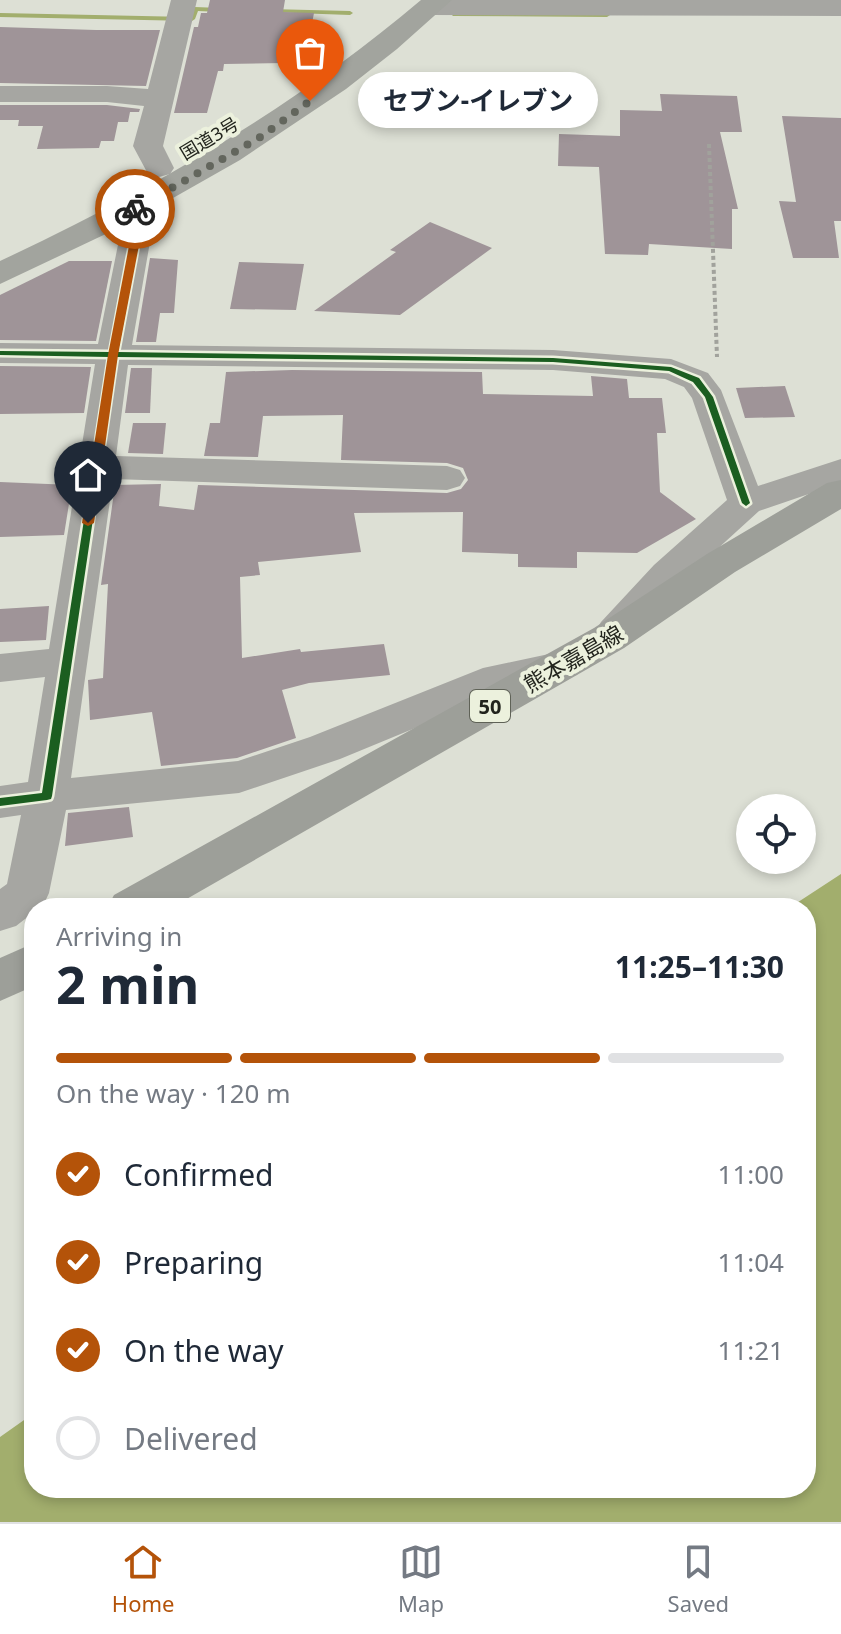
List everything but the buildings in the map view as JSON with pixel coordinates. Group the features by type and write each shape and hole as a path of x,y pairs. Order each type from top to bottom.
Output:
{"highway":[{"name":"国道3号","path":"0,250 159,168 423,2"},
{"name":"国道3号","path":"0,274 132,210 259,138 387,45 423,2"}],"main road":[{"name":"熊本嘉島線","path":"149,898 563,665 721,563 841,492"},
{"path":"0,981 24,968"}],"street":[{"path":"159,168 148,146 184,0"},
{"path":"423,2 749,4 841,8"},
{"path":"0,94 107,94 161,99"},
{"path":"0,913 27,893 47,796 113,355 139,219 132,210"},
{"path":"0,353 553,360 671,369 696,380 709,397 746,503"},
{"path":"97,467 447,478"},
{"path":"609,638 667,574 746,503 841,470"},
{"path":"0,668 67,661"},
{"path":"0,802 239,777 325,748 497,678 563,665"}],"path":[{"path":"696,380 718,361 709,144"}],"shaded area":[{"path":"841,874 841,1522 0,1522 0,1437 24,1420 24,1498 816,1498 816,898 804,898"}],"waterway":[{"path":"0,15 192,19 195,9 220,10"},
{"path":"269,11 350,13"},
{"path":"455,15 607,15"}],"cycle path":[{"path":"0,802 47,796 113,355 139,219 132,210"},
{"path":"0,353 553,360 671,369 696,380 709,397 746,503"}],"way so far":[{"path":"135,209 259,138 310,101"}],"place":[{"name":"セブン-イレブン","path":"310,101"}],"route":[{"path":"88,523 113,355 139,219 132,210 135,209"}]}
